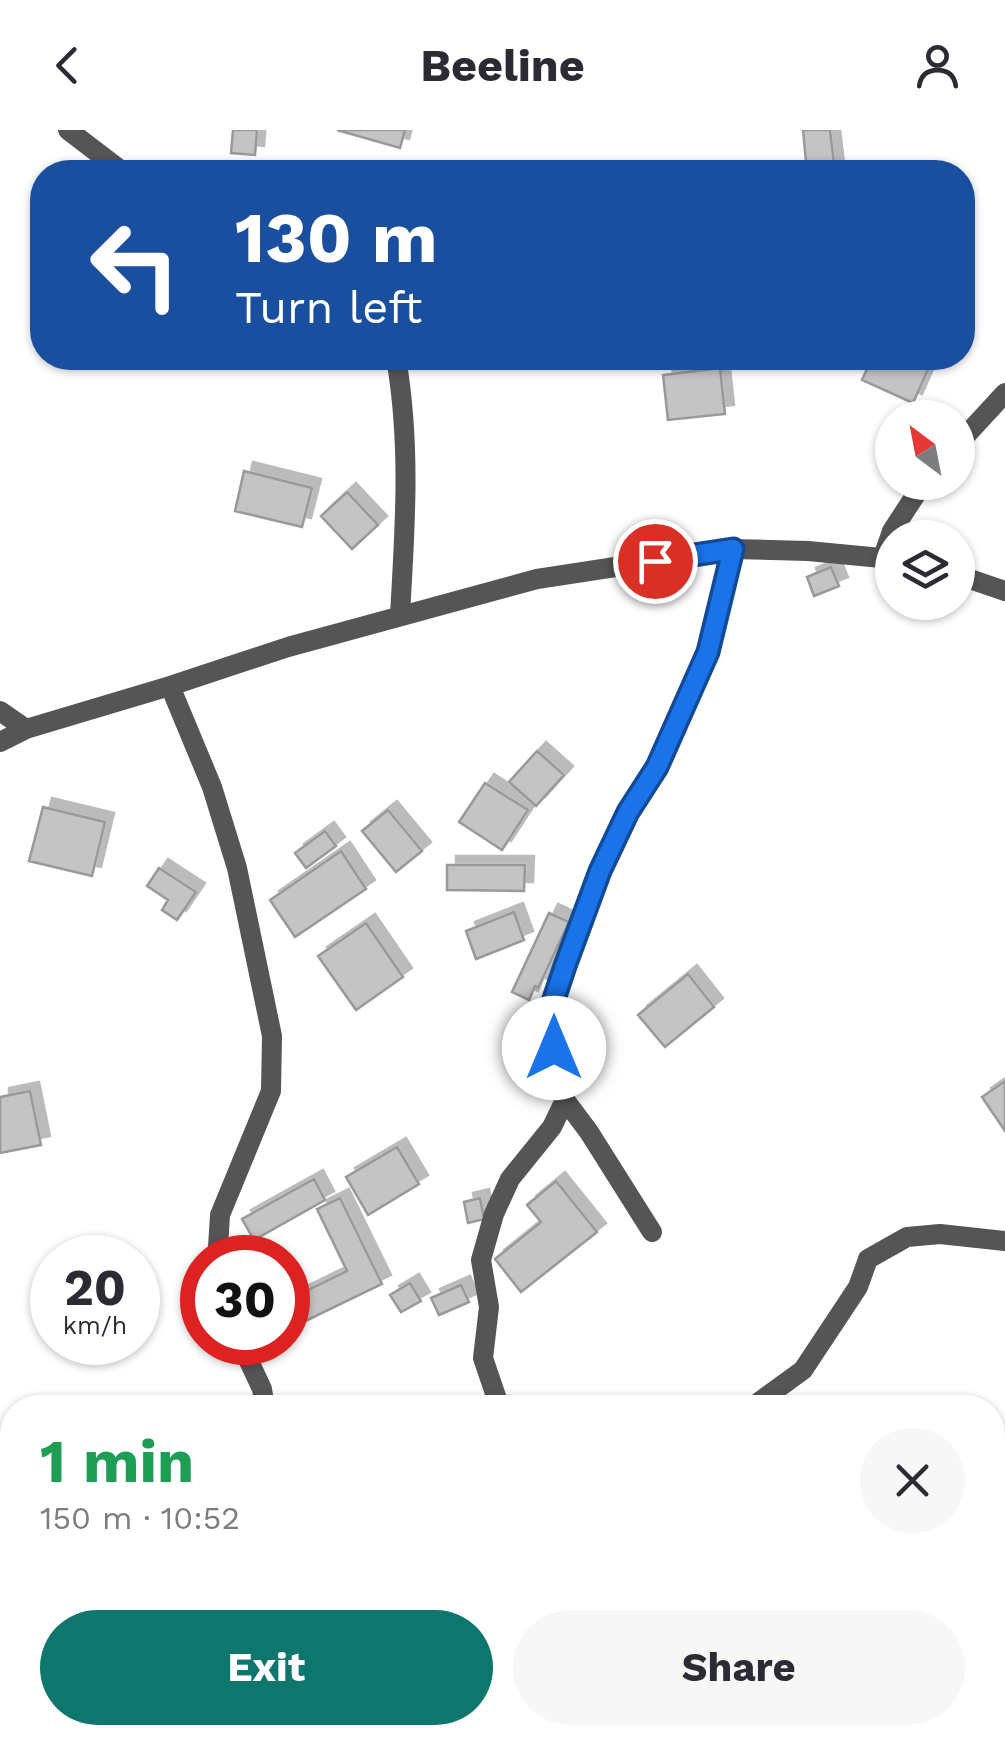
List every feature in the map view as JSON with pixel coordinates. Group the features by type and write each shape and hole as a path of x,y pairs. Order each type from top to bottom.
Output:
{"street":[{"path":"68,130 108,160"},
{"path":"398,370 404,400 408,483 400,615"},
{"path":"975,426 1005,394"},
{"path":"652,1232 590,1132 565,1100 554,1048 551,1008 600,871 628,812 657,767 708,652 733,549"},
{"path":"0,742 26,729 288,647 537,579 733,549 875,557"},
{"path":"975,581 1005,591"},
{"path":"170,686 212,787 237,868 272,1036 271,1091 220,1215 219,1235"},
{"path":"0,712 26,729"},
{"path":"496,1395 483,1358 489,1307 482,1260 494,1214 510,1179 552,1127 565,1100"},
{"path":"769,1395 803,1370 858,1287 868,1259 908,1236 940,1234 1005,1241"},
{"path":"251,1365 263,1395"}],"building":[{"path":"233,130 257,130 255,155 231,153"},
{"path":"337,130 405,130 400,148"},
{"path":"803,130 830,130 834,160 806,160"},
{"path":"720,370 725,414 668,420 663,375"},
{"path":"867,370 928,370 914,400 862,380"},
{"path":"244,471 312,488 302,527 235,511"},
{"path":"347,492 378,525 352,549 321,516"},
{"path":"831,567 839,586 814,596 807,577"},
{"path":"537,751 564,775 536,806 509,782"},
{"path":"485,783 528,810 502,850 459,822"},
{"path":"43,807 105,822 92,876 29,861"},
{"path":"388,810 422,851 396,872 362,831"},
{"path":"325,831 336,846 306,868 295,853"},
{"path":"341,851 366,889 295,937 270,900"},
{"path":"447,865 525,865 524,891 447,890"},
{"path":"159,868 196,892 177,920 162,910 168,900 147,886"},
{"path":"514,912 524,940 476,959 466,931"},
{"path":"549,913 569,922 529,1000 512,992"},
{"path":"366,923 403,977 356,1010 318,956"},
{"path":"688,974 714,1007 665,1047 638,1015"},
{"path":"1005,1081 1005,1131 982,1097"},
{"path":"30,1091 41,1145 0,1153 0,1097"},
{"path":"397,1147 419,1184 368,1215 346,1177"},
{"path":"314,1179 325,1200 263,1235 251,1235 242,1219"},
{"path":"556,1181 597,1232 521,1292 495,1259 541,1222 527,1205"},
{"path":"340,1198 382,1284 310,1319 310,1289 347,1271 317,1209"},
{"path":"480,1198 484,1219 468,1223 464,1202"},
{"path":"410,1283 421,1301 401,1312 390,1295"},
{"path":"461,1285 469,1302 439,1315 431,1298"}],"route":[{"path":"554,1048 551,1008 565,966 600,871 628,812 657,767 708,652 733,549 655,561"}]}
